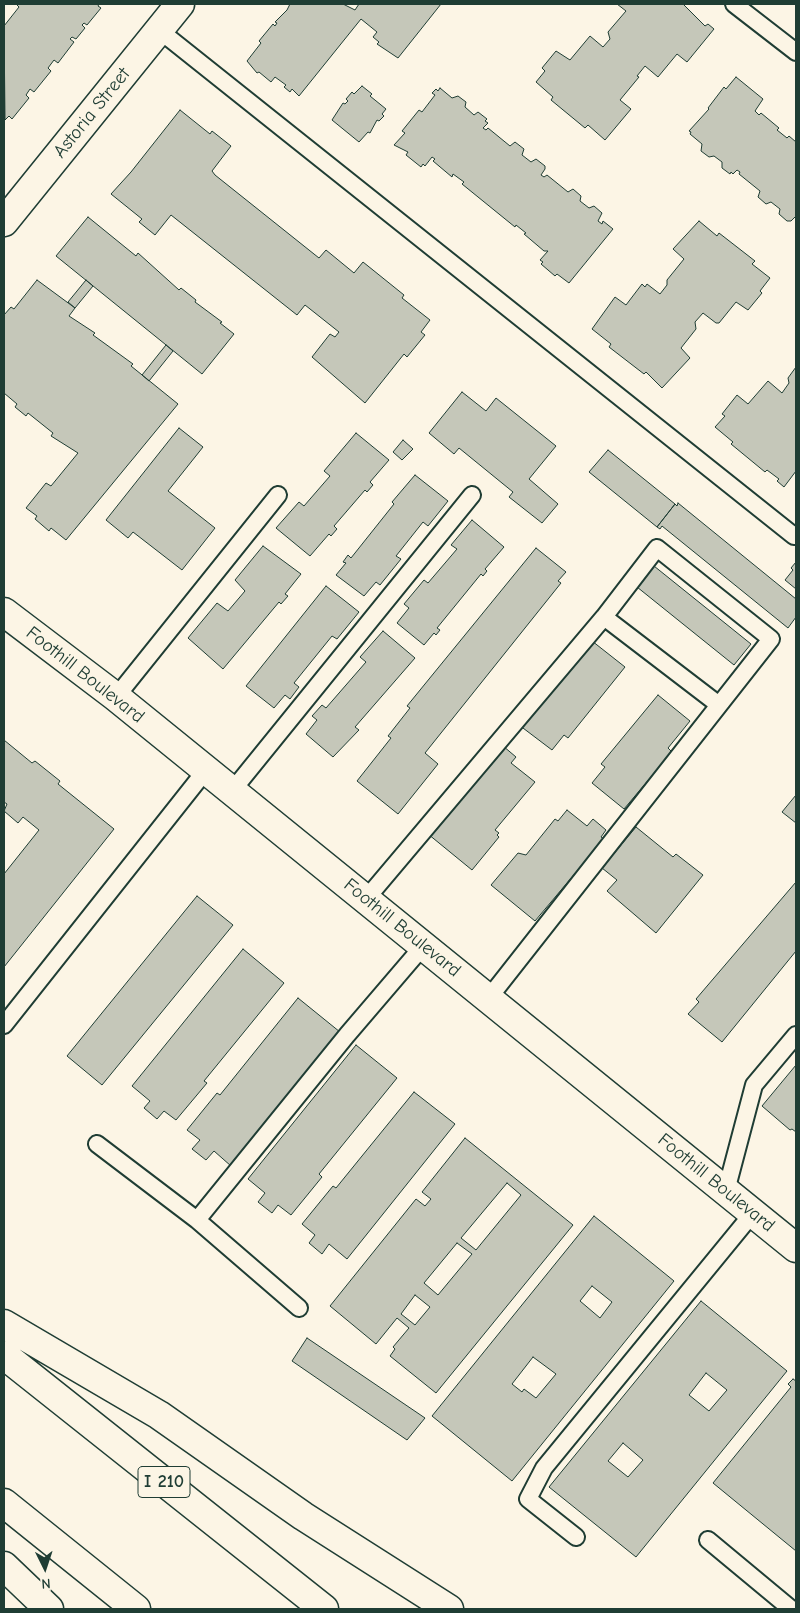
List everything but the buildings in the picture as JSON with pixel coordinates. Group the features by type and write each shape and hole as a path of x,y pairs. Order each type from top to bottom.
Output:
{"main road":[{"name":"Astoria Street","path":"4,222 180,4"},
{"name":"Foothill Boulevard","path":"4,612 116,697 796,1248"},
{"path":"4,1324 159,1415 303,1516 449,1609"},
{"name":"I 210","path":"4,1356 324,1609"},
{"path":"4,1503 136,1609"},
{"path":"4,1566 49,1609"}],"lane":[{"path":"734,4 796,52"},
{"path":"159,30 794,536 796,534"},
{"path":"116,697 278,495"},
{"path":"232,791 472,495"},
{"path":"366,898 604,617 657,548 771,639 488,999"},
{"path":"604,617 719,705"},
{"path":"4,1025 206,770"},
{"path":"198,1220 347,1035 424,946"},
{"path":"726,1191 754,1085 796,1035"},
{"path":"97,1144 198,1220 299,1308"},
{"path":"576,1537 528,1499 544,1468 753,1213"},
{"path":"708,1540 791,1609"}]}
